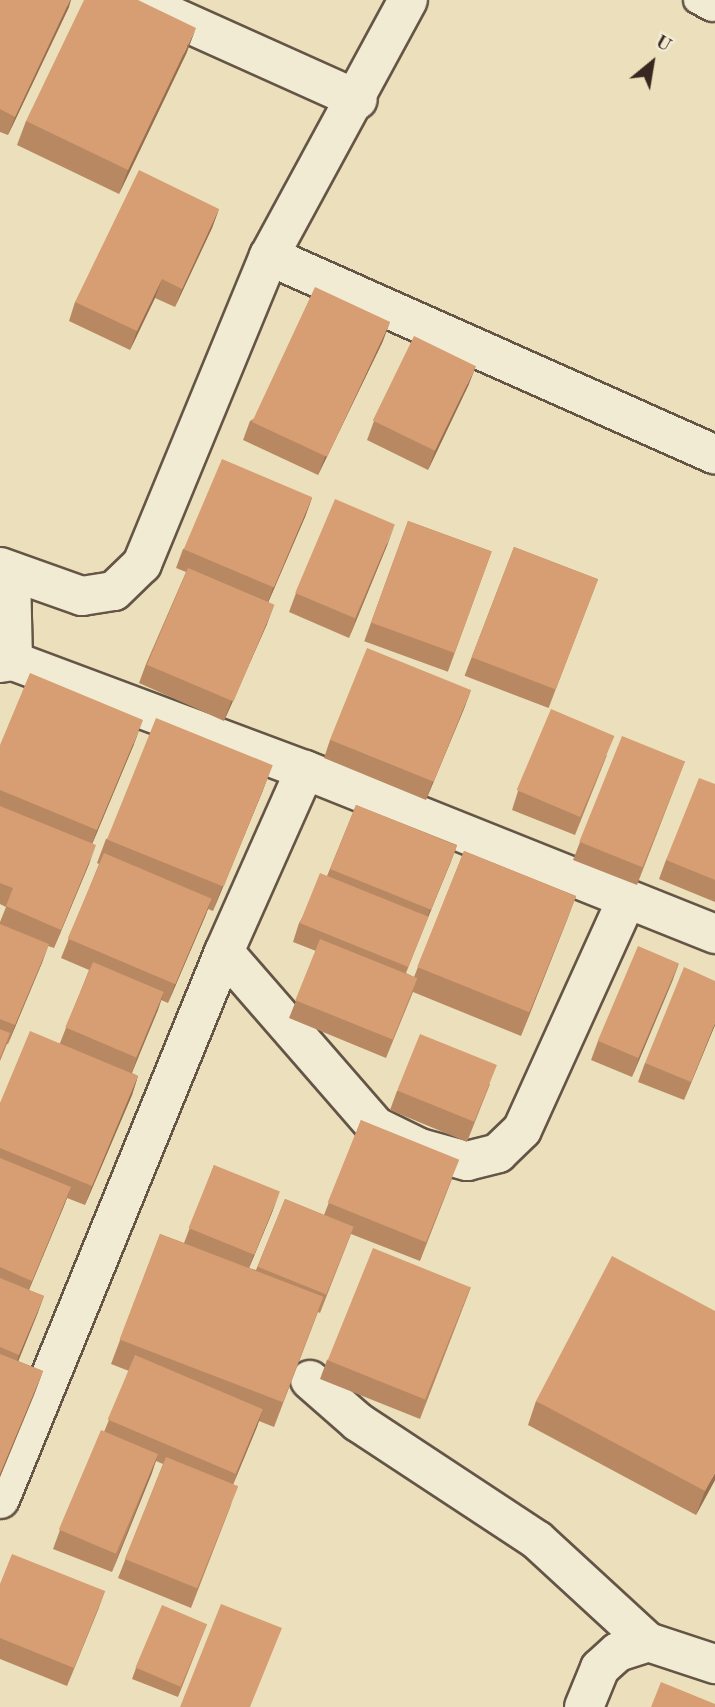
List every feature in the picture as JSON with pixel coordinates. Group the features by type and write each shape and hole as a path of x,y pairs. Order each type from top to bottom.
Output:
{"street":[{"path":"136,0 358,100"},
{"path":"408,0 358,100 269,256 142,564 114,591 82,596 6,569 6,662 305,770 626,901 715,934"},
{"path":"269,256 715,455"},
{"path":"0,1499 224,952 305,770"},
{"path":"224,952 375,1126 420,1148 467,1161 498,1153 522,1130 626,901"},
{"path":"310,1380 358,1422 537,1540 648,1643 715,1664"},
{"path":"584,1707 600,1668 618,1653 648,1643"}],"building":[{"path":"0,0 70,0 15,117 0,109"},
{"path":"84,0 138,0 196,28 128,170 26,121"},
{"path":"139,170 219,209 182,289 162,279 137,331 75,302"},
{"path":"315,287 390,322 327,457 252,422"},
{"path":"414,336 476,366 435,451 373,420"},
{"path":"222,459 312,497 274,588 184,549"},
{"path":"335,499 395,524 355,618 295,593"},
{"path":"408,521 492,551 455,653 371,622"},
{"path":"514,547 598,579 556,689 472,657"},
{"path":"188,568 275,605 234,701 147,665"},
{"path":"367,648 471,690 434,782 330,740"},
{"path":"30,673 143,720 97,830 0,790 0,745"},
{"path":"551,709 615,736 580,817 517,790"},
{"path":"156,718 273,765 224,887 107,839"},
{"path":"622,736 685,761 642,867 579,842"},
{"path":"699,778 715,784 715,880 666,860"},
{"path":"356,805 457,846 431,910 330,869"},
{"path":"0,806 96,845 61,930 6,906 13,888 0,883"},
{"path":"464,851 576,896 529,1012 417,967"},
{"path":"104,853 212,899 175,984 68,939"},
{"path":"320,873 428,917 408,967 300,923"},
{"path":"0,924 49,944 15,1025 0,1019"},
{"path":"320,939 417,978 393,1040 295,1000"},
{"path":"638,946 679,963 638,1058 598,1041"},
{"path":"93,962 164,992 136,1057 65,1027"},
{"path":"684,967 715,981 715,1023 691,1082 645,1063"},
{"path":"0,1029 10,1033 0,1058"},
{"path":"30,1031 138,1076 92,1186 0,1148 0,1103"},
{"path":"420,1034 497,1065 474,1122 397,1091"},
{"path":"361,1120 459,1160 426,1242 328,1203"},
{"path":"0,1158 71,1187 32,1281 0,1267"},
{"path":"214,1165 280,1192 254,1255 189,1228"},
{"path":"285,1199 354,1227 326,1294 258,1267"},
{"path":"160,1234 323,1297 283,1402 120,1339"},
{"path":"373,1248 470,1287 425,1400 328,1360"},
{"path":"612,1256 715,1311 715,1473 705,1491 536,1401"},
{"path":"0,1278 44,1296 19,1355 0,1347"},
{"path":"0,1354 43,1371 0,1474"},
{"path":"135,1355 263,1409 236,1474 108,1419"},
{"path":"101,1430 158,1454 116,1554 59,1529"},
{"path":"166,1457 238,1486 197,1588 125,1559"},
{"path":"12,1554 105,1591 74,1668 0,1638 0,1584"},
{"path":"221,1604 282,1628 250,1707 180,1707"},
{"path":"162,1605 207,1624 181,1687 135,1668"},
{"path":"661,1682 715,1704 715,1707 651,1707"}]}
